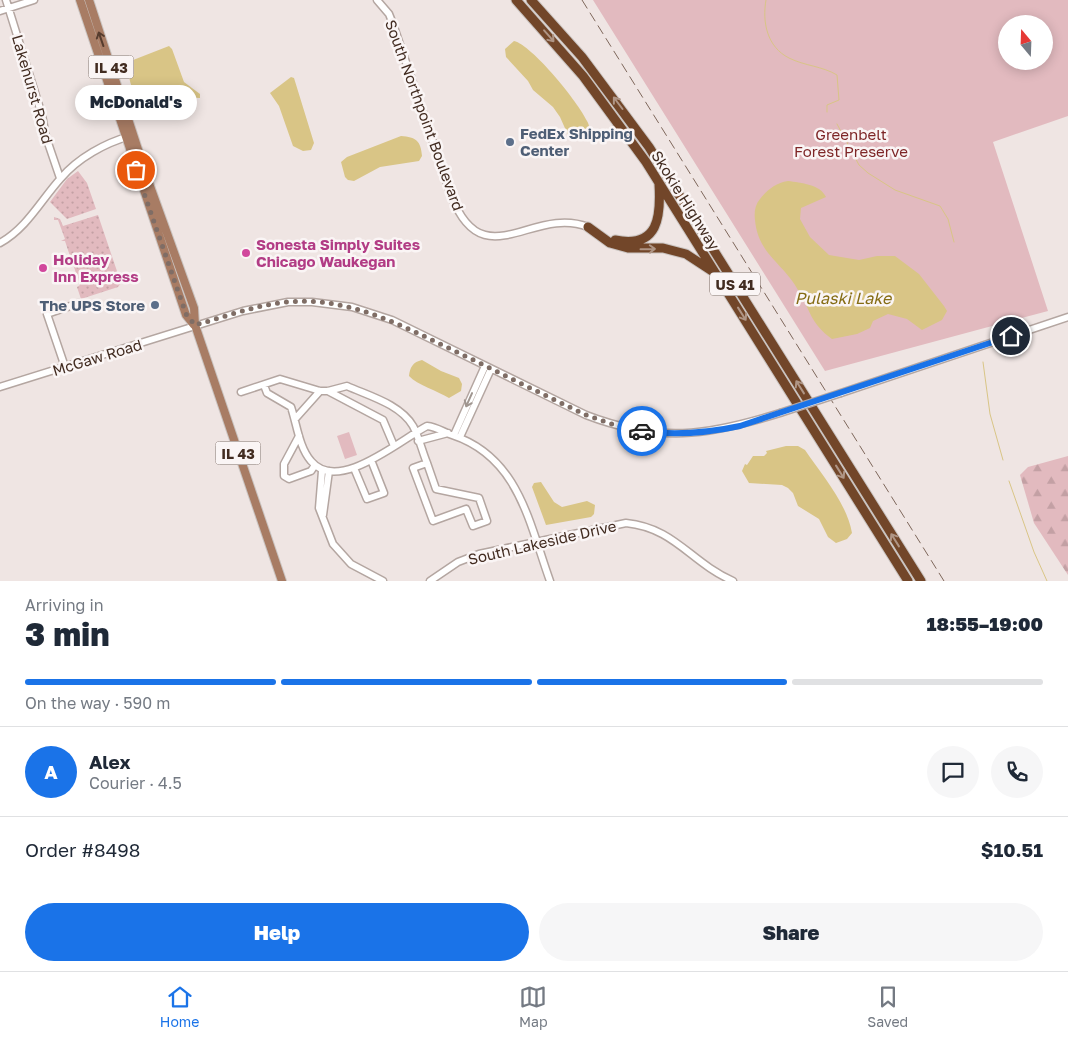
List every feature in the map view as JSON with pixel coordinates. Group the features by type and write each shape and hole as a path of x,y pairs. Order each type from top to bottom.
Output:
{"highway":[{"name":"Skokie Highway","path":"516,0 597,94 659,181 908,581"},
{"name":"Skokie Highway","path":"532,0 582,58 649,146 920,581"},
{"path":"588,226 615,240 624,242 634,241 650,233 660,217 659,181"},
{"path":"588,226 610,243 628,248 662,248 686,254 704,268 716,273"}],"main road":[{"name":"IL 43","path":"80,0 129,136"},
{"name":"IL 43","path":"89,0 129,136 186,314 195,325 282,581"}],"street":[{"name":"Lakehurst Road","path":"6,0 60,178"},
{"path":"0,12 34,0"},
{"name":"South Northpoint Boulevard","path":"377,0 389,14 393,24 451,195 458,213 464,222 480,234 502,238 553,222 577,222 588,226"},
{"path":"0,243 28,220 60,178 93,152 129,136"},
{"name":"McGaw Road","path":"0,387 195,325 265,306 288,302 332,303 374,313 392,320 586,415 617,426 649,432 682,434 719,431 780,413 1068,317"},
{"path":"65,367 47,314 79,303"},
{"path":"454,435 488,367"},
{"path":"241,392 280,379 320,391 347,386 388,404 408,419 427,463 436,489 479,498 487,521 473,526 466,509 433,521 413,468 427,463"},
{"path":"264,385 267,393 291,407 299,436 306,452 315,465 325,471 337,472 354,468 371,460 427,426 435,426 486,453 509,476 524,504 550,581"},
{"path":"295,419 320,391"},
{"path":"328,391 383,420 394,446"},
{"path":"418,441 454,435"},
{"path":"299,436 284,464 284,476 289,479 311,471 315,465"},
{"path":"354,468 367,499 384,493 371,460"},
{"path":"325,471 322,515 333,544 350,564 383,581"},
{"name":"South Lakeside Drive","path":"430,581 458,562 472,556 535,540 615,524 637,523 665,534 708,568 733,581"}],"green space":[{"name":"Greenbelt Forest Preserve","path":"593,0 1068,0 1068,116 993,142 1048,311 825,371"},
{"path":"78,171 87,183 96,209 67,219 50,202 67,179"},
{"path":"98,215 121,283 118,287 81,299 77,287 80,285 72,261 68,261 71,259 65,241 61,241 65,239 58,220 54,220 54,217 60,219 63,226"},
{"path":"349,432 357,455 345,459 337,436"},
{"path":"1068,456 1068,575 1034,523 1020,475 1028,467"}],"water":[{"path":"514,41 522,45 543,63 575,101 588,123 588,136 581,141 574,140 568,135 553,107 533,90 528,81 506,57 505,49"},
{"path":"169,46 172,49 184,82 200,94 200,98 181,97 173,100 141,103 135,95 131,84 128,62"},
{"path":"291,77 294,78 314,143 311,150 303,151 293,146 279,106 270,93"},
{"path":"401,136 410,137 419,143 422,156 419,161 380,167 354,181 348,180 345,177 341,162 347,157"},
{"name":"Pulaski Lake","path":"788,181 815,187 826,197 801,208 800,219 810,237 829,255 859,260 877,256 895,256 919,274 944,306 947,311 942,320 922,330 907,319 888,314 873,321 870,328 857,334 832,339 819,328 792,281 766,250 757,232 755,214 758,201 772,187"},
{"path":"422,360 441,371 459,378 462,384 461,391 449,398 422,385 409,376 414,364"},
{"path":"786,446 798,446 805,450 833,489 849,522 852,533 847,539 836,543 828,537 819,519 798,506 793,493 788,488 782,485 749,483 742,471 745,464 747,465 753,456 764,456 767,453 766,451"},
{"path":"541,482 554,502 562,507 587,501 595,505 594,514 591,517 546,525 532,487 534,483"}],"waterway":[{"path":"766,0 766,25 771,41 776,47 789,58 837,75 839,100 827,105 827,112"},
{"path":"837,124 859,165 868,173 895,190 940,206 948,219 954,242"},
{"path":"983,362 990,414 1003,460"},
{"path":"1009,481 1034,552 1047,581"}],"railway":[{"path":"582,0 944,581"}],"way so far":[{"path":"136,170 186,314 195,325 243,311 288,302 332,303 352,307 392,320 586,415 617,426 642,431"}],"place":[{"name":"FedEx Shipping Center","path":"510,142"},
{"name":"McDonald's","path":"136,170"},
{"name":"Sonesta Simply Suites Chicago Waukegan","path":"246,253"},
{"name":"Holiday Inn Express","path":"43,268"},
{"name":"The UPS Store","path":"155,305"}],"route":[{"path":"642,431 682,434 719,431 740,426 1011,336"}]}
